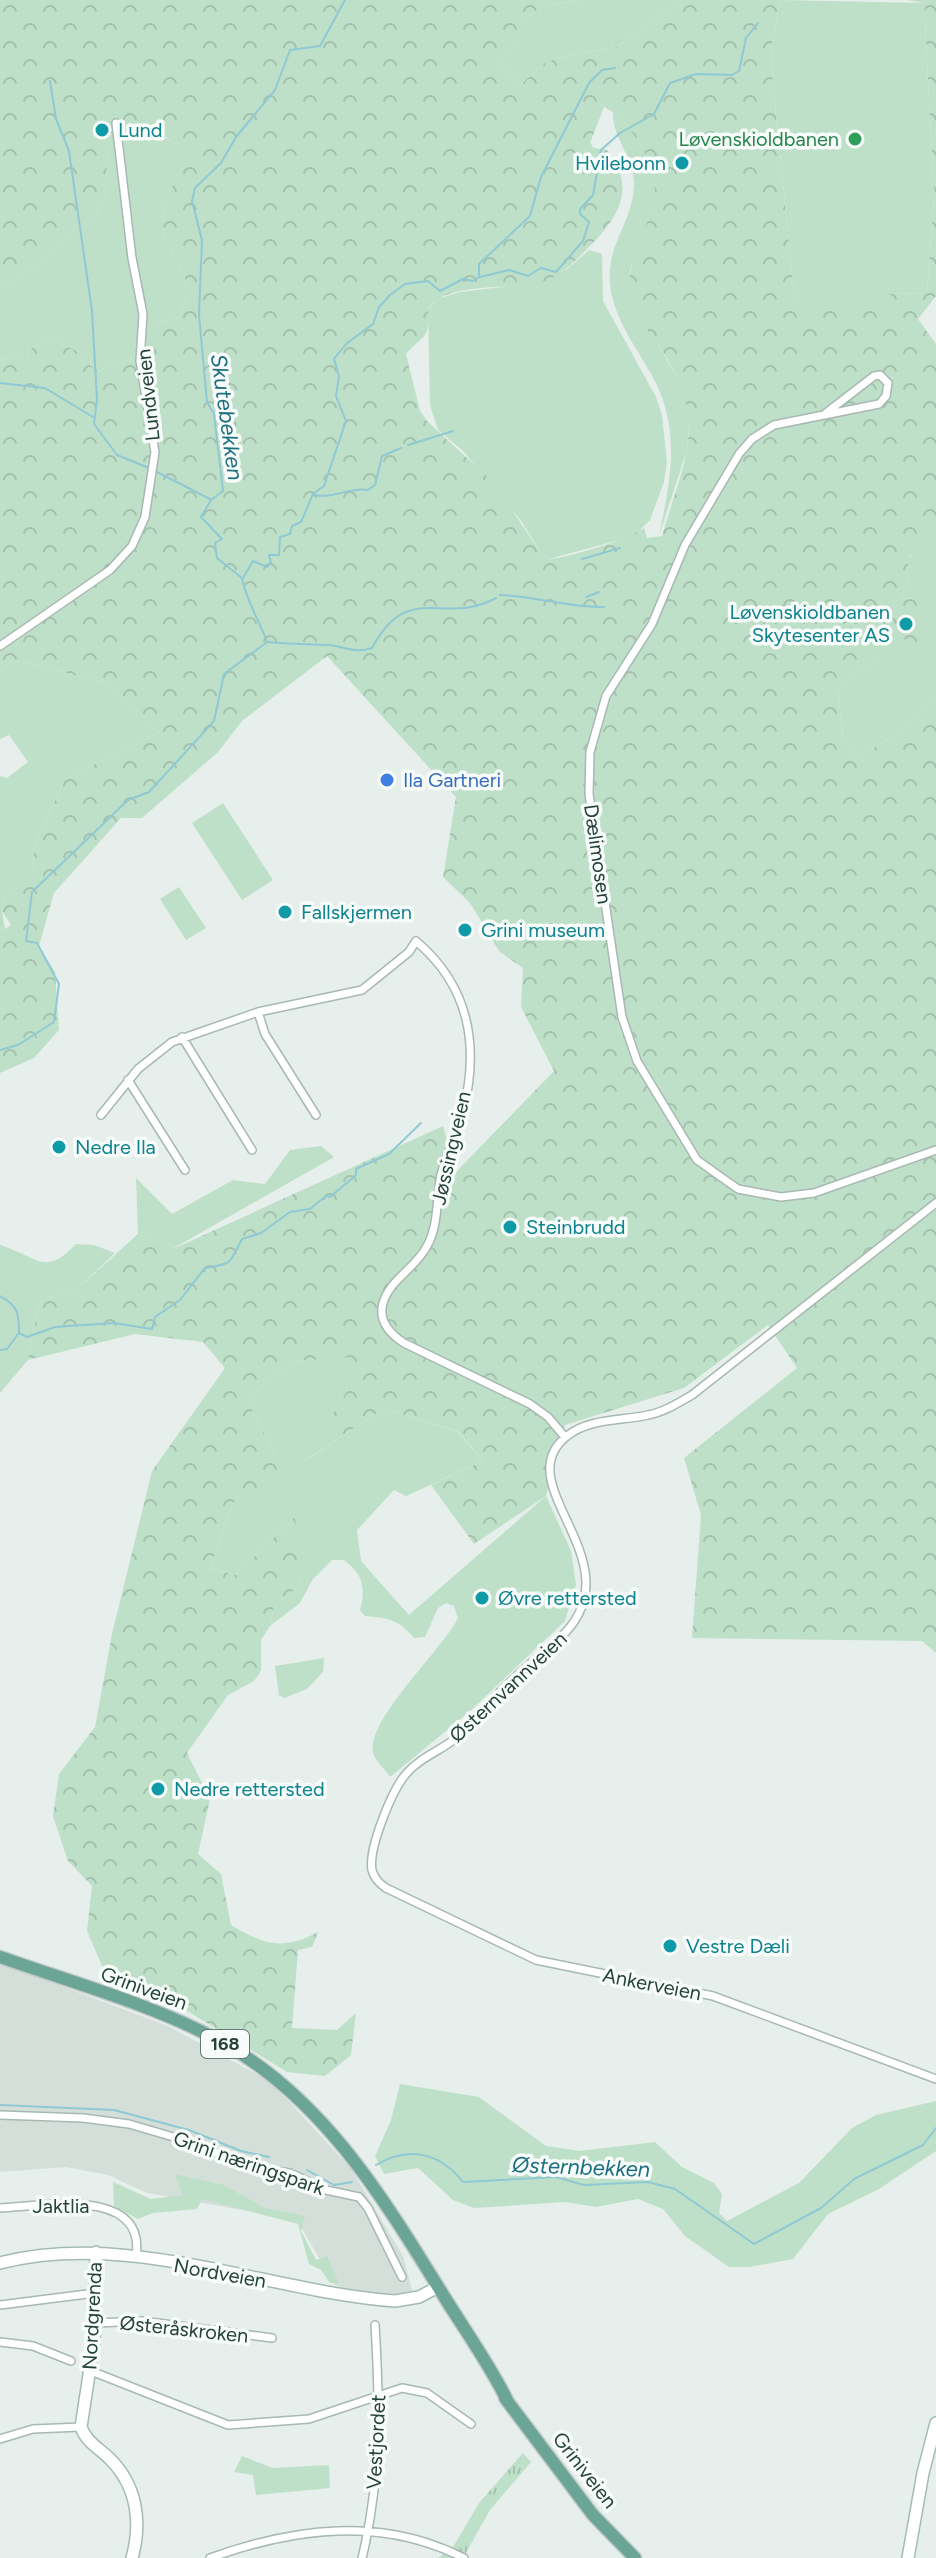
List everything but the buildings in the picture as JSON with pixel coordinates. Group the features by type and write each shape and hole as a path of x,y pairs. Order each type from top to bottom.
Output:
{"main road":[{"name":"Griniveien","path":"0,1957 179,2022 246,2057 284,2085 321,2120 353,2157 392,2216 472,2355 574,2492 635,2558"}],"street":[{"name":"Lundveien","path":"0,646 110,570 132,546 145,517 155,452 140,361 143,314 126,211 116,123"},
{"name":"Dælimosen","path":"826,413 874,376 880,375 888,383 886,396 879,404 774,425 752,439 739,454 685,545 652,624 606,696 590,752 591,809 628,1036 650,1086 697,1160 738,1189 781,1197 814,1193 936,1150"},
{"name":"Jøssingveien","path":"101,1115 128,1080 182,1037 258,1012 362,990 402,959 416,941 444,967 465,1012 468,1056 465,1100 441,1178 432,1236 420,1257 386,1295 383,1319 390,1332 404,1343 537,1409 565,1437"},
{"path":"258,1012 265,1034 316,1115"},
{"path":"182,1037 252,1150"},
{"path":"128,1080 185,1170"},
{"path":"565,1437 585,1426 660,1412 692,1395 936,1203"},
{"name":"Østernvannveien","path":"376,1878 372,1867 373,1852 394,1792 404,1776 464,1731 504,1687 570,1628 583,1608 588,1583 585,1565 550,1479 553,1454 565,1437"},
{"name":"Ankerveien","path":"376,1878 392,1892 536,1960 713,1996 936,2079"},
{"name":"Grini næringspark","path":"0,2115 83,2118 129,2124 194,2143 252,2168 290,2173 326,2190 359,2197 368,2208 402,2277"},
{"name":"Jaktlia","path":"0,2208 97,2205 128,2221 136,2234 136,2257"},
{"name":"Nordveien","path":"0,2263 47,2253 96,2252 374,2300 413,2299 435,2289"},
{"name":"Nordgrenda","path":"81,2427 96,2323 96,2252"},
{"path":"0,2305 95,2293"},
{"name":"Østeråskroken","path":"96,2323 142,2321 272,2338"},
{"name":"Vestjordet","path":"362,2558 369,2530 378,2449 375,2325"},
{"path":"0,2342 33,2346 71,2361"},
{"path":"91,2371 228,2425 309,2419 379,2393 402,2388 427,2393 471,2424"},
{"path":"908,2558 923,2473 936,2423"},
{"path":"0,2439 33,2429 81,2427 91,2443 119,2468 129,2485 137,2516 132,2558"},
{"path":"210,2558 287,2536 369,2530 413,2538 464,2558"}],"shaded area":[{"path":"0,1963 168,2026 271,2082 351,2169 403,2256 413,2294 371,2294 335,2285 297,2220 147,2193 108,2175 66,2167 0,2172"}],"green space":[{"path":"0,0 581,0 541,7 523,21 523,39 498,63 520,85 545,63 557,58 617,47 682,0 780,0 771,49 795,302 886,302 890,294 927,293 934,195 924,3 908,0 936,0 936,296 918,319 936,344 936,525 909,557 907,587 900,598 927,599 919,643 895,637 880,661 869,664 838,690 843,737 855,759 906,728 936,698 936,1653 922,1641 692,1638 701,1515 684,1458 797,1368 768,1325 684,1388 565,1425 546,1496 474,1544 431,1485 483,1461 458,1431 383,1409 303,1462 347,1391 352,1357 294,1361 246,1399 277,1457 280,1478 234,1502 210,1568 235,1575 295,1517 301,1584 274,1607 270,1626 261,1640 261,1671 254,1681 228,1695 187,1753 210,1799 198,1854 221,1874 231,1925 274,1943 294,1942 318,1932 312,1947 298,1950 292,2028 337,2030 356,2013 351,2055 325,2076 287,2072 184,2009 109,1982 87,1931 92,1886 68,1861 53,1816 59,1774 95,1727 112,1634 152,1471 225,1368 203,1342 135,1334 28,1360 39,1302 75,1291 138,1234 175,1248 443,1126 456,1172 554,1071 521,1007 523,968 500,952 470,903 443,877 456,797 327,656 242,721 218,752 142,818 121,818 54,893 39,946 55,972 59,1030 34,1058 0,1073 0,932 11,925 2,911 6,895 33,879 34,847 65,779 159,732 109,684 12,659 0,673 0,360 20,356 48,338 90,357 91,366 99,371 134,358 149,325 176,319 185,304 187,291 185,279 168,245 163,216 169,194 186,158 183,152 166,138 144,131 130,134 108,149 105,199 95,216 74,229 28,272 0,289","holes":["604,107 631,131 650,165 653,202 635,252 630,292 638,314 676,376 685,400 688,442 662,536 647,538 644,528 598,547 549,559 541,553 493,482 420,411 406,354 424,336 428,310 436,301 464,290 545,281 572,264 606,228 620,204 621,178 607,150 594,148 590,143"]},
{"path":"581,0 682,0 617,47 557,58 545,63 520,85 498,63 523,39 523,21 541,7"},
{"name":"Løvenskioldbanen","path":"780,0 924,3 934,195 927,293 890,294 887,302 795,302 771,49"},
{"path":"613,111 631,130 653,165 655,200 630,269 630,295 685,391 690,412 687,450 659,536 670,473 670,433 660,392 623,326 612,296 611,264 629,212 634,185 631,166 613,121"},
{"path":"135,131 172,141 187,158 169,194 163,216 168,245 185,279 185,304 176,319 149,325 134,358 99,371 91,366 90,357 48,338 20,356 0,360 0,289 28,272 74,229 95,216 105,199 108,149"},
{"path":"589,250 602,254 603,301 656,397 662,415 667,462 664,482 650,520 634,536 549,559 541,553 522,522 463,451 438,430 430,405 428,310 437,299 460,292 527,284 566,270"},
{"path":"933,524 936,525 936,698 906,728 855,759 843,737 838,690 869,664 880,661 913,598 900,598 907,587 909,558"},
{"path":"12,659 109,684 159,732 65,779 34,847 33,880 6,895 2,911 5,929 0,932 0,776 7,778 28,762 9,735 0,739 0,673"},
{"path":"223,803 273,880 242,900 192,823"},
{"path":"179,887 206,928 186,940 160,899"},
{"path":"321,1146 334,1157 174,1248 138,1234 136,1178 172,1214 233,1180 265,1184 290,1150"},
{"path":"76,1244 94,1245 115,1253 75,1291 39,1302 28,1360 0,1393 0,1245 48,1262 56,1260"},
{"path":"353,1356 347,1391 305,1461 383,1409 457,1431 483,1461 406,1496 394,1490 357,1530 361,1561 409,1615 546,1496 571,1551 576,1585 565,1621 469,1712 390,1777 374,1756 374,1738 393,1703 458,1618 454,1606 446,1603 438,1608 425,1637 414,1638 393,1621 365,1616 360,1610 363,1588 359,1576 344,1560 332,1560 313,1579 300,1603 270,1626 274,1607 301,1584 294,1518 235,1575 210,1568 234,1502 277,1457 246,1399 294,1361"},
{"path":"324,1658 323,1672 307,1689 284,1698 279,1695 275,1666"},
{"path":"400,2084 479,2097 546,2146 580,2151 655,2142 682,2167 714,2183 722,2194 719,2213 727,2221 799,2183 852,2128 876,2115 936,2101 936,2151 879,2189 828,2214 793,2259 749,2267 729,2267 685,2236 663,2209 638,2199 596,2207 565,2202 474,2208 453,2200 418,2168 384,2174 375,2156 391,2120"},
{"path":"175,2174 224,2185 265,2208 305,2216 301,2231 316,2260 327,2256 339,2283 330,2283 321,2270 309,2264 298,2224 202,2199 197,2209 153,2213 138,2219 114,2206 113,2182 151,2199 182,2195"},
{"path":"523,2453 531,2462 490,2510 463,2558 438,2558 453,2547 479,2503"},
{"path":"242,2456 273,2468 329,2465 330,2488 256,2495 253,2475 234,2472"}],"waterway":[{"name":"Skutebekken","path":"0,1050 18,1045 54,1022 59,984 37,943 26,941 32,892 128,800 149,792 214,721 224,674 267,642 242,578 217,558 215,543 222,539 201,517 211,500 223,491 214,414 207,402 199,315 202,240 192,201 195,188 221,163 236,137 275,90 290,50 320,46 345,0"},
{"path":"480,277 509,270 528,276 541,268 556,272 583,241 589,222 580,214 580,209 593,195 601,150 620,133 654,114 670,83 696,74 732,75 739,71 746,38 758,23"},
{"path":"243,578 253,561 267,567 271,563 269,555 279,555 280,537 290,534 292,526 301,522 313,494 324,486 346,421 336,396 339,376 334,359 346,344 373,324 379,307 405,284 428,281 440,291 463,279 473,281 479,277 479,264 530,216 541,177 589,83 602,70 615,68"},
{"path":"50,81 56,119 69,151 92,311 97,400 94,424 117,455 149,468"},
{"path":"0,383 45,388 93,417"},
{"path":"408,445 453,431"},
{"path":"314,495 368,490 375,485 382,456 401,448"},
{"path":"155,471 210,499"},
{"path":"582,559 620,548"},
{"path":"586,597 599,592"},
{"path":"500,595 604,607"},
{"path":"268,642 365,650 372,648 386,627 400,615 428,608 477,606 496,598"},
{"path":"19,1333 27,1337 55,1327 114,1323 152,1329 155,1317 180,1300 205,1268 229,1262 242,1239 261,1233 290,1212 310,1209 326,1196 330,1197 356,1175 356,1169 389,1154 421,1123"},
{"name":"Skutebekken","path":"0,1296 16,1310 19,1332"},
{"path":"0,1350 7,1349 18,1334"},
{"name":"Østernbekken","path":"0,2105 114,2110 189,2130 241,2151 269,2157"},
{"name":"Østernbekken","path":"376,2165 400,2155 412,2154 444,2164 463,2182 556,2177 584,2185 648,2182 675,2189 754,2244 821,2208 854,2179 923,2145 936,2128"},
{"name":"Østernbekken","path":"307,2170 334,2185 352,2182"}],"place":[{"name":"Lund","path":"102,130"},
{"name":"Løvenskioldbanen","path":"855,139"},
{"name":"Hvilebonn","path":"682,163"},
{"name":"Løvenskioldbanen Skytesenter AS","path":"906,624"},
{"name":"Ila Gartneri","path":"387,780"},
{"name":"Fallskjermen","path":"285,912"},
{"name":"Grini museum","path":"465,930"},
{"name":"Nedre Ila","path":"59,1147"},
{"name":"Steinbrudd","path":"510,1227"},
{"name":"Øvre rettersted","path":"482,1598"},
{"name":"Nedre rettersted","path":"158,1789"},
{"name":"Vestre Dæli","path":"670,1946"}]}
